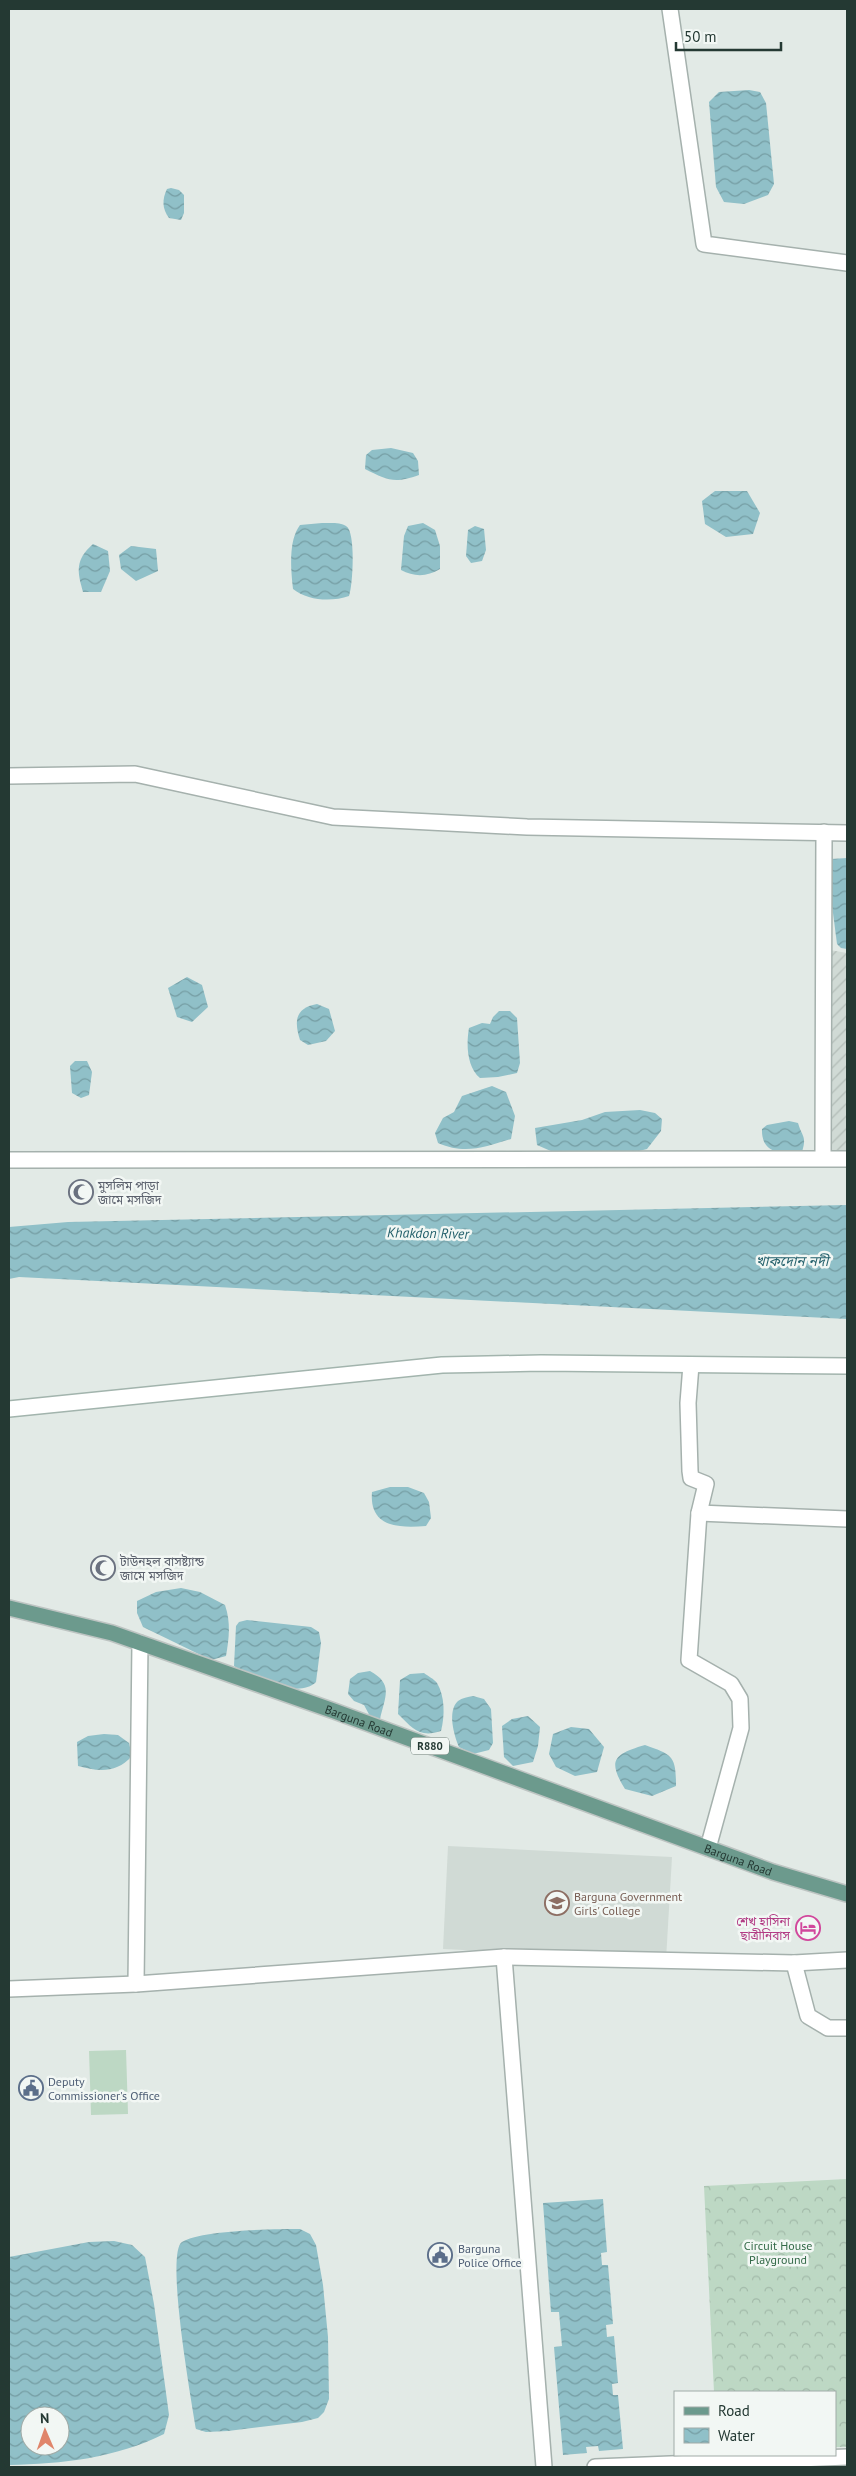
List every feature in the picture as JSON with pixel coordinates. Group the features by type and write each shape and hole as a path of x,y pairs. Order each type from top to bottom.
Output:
{"main road":[{"name":"Barguna Road","path":"9,1608 112,1633 334,1711 772,1872 847,1894"}],"street":[{"path":"670,9 704,244 847,263"},
{"path":"9,776 135,774 333,817 527,827 847,833"},
{"path":"823,1158 824,832"},
{"path":"9,1160 847,1159"},
{"path":"9,1409 442,1365 542,1363 847,1366"},
{"path":"691,1365 688,1403 690,1471 691,1478 706,1484 699,1513 689,1660 731,1684 740,1699 741,1728 708,1848"},
{"path":"699,1513 847,1519"},
{"path":"136,1984 140,1643"},
{"path":"504,1957 544,2467"},
{"path":"9,1989 136,1984 504,1957 794,1963 847,1960"},
{"path":"794,1963 808,2016 828,2028 847,2028"},
{"path":"595,2467 847,2457"}],"shaded area":[{"path":"824,949 847,953 847,1152 825,1151"},
{"name":"Barguna Government Girls' College","path":"448,1846 672,1857 666,1960 443,1949"}],"green space":[{"path":"126,2050 128,2114 91,2115 89,2051"},
{"name":"Circuit House Playground","path":"847,2179 847,2447 836,2447 836,2391 714,2391 704,2186"}],"water":[{"path":"749,90 760,92 766,103 774,184 768,195 744,204 724,202 716,187 709,102 719,92"},
{"path":"167,189 179,190 184,195 184,213 181,220 169,218 165,211 163,204 164,196"},
{"path":"391,448 413,453 418,461 419,475 397,480 379,476 365,469 366,455 372,450"},
{"path":"715,491 747,491 760,513 753,534 726,537 705,524 702,501"},
{"path":"423,523 435,530 440,546 440,569 430,574 416,575 401,570 404,536 408,526"},
{"path":"341,524 349,530 353,559 349,596 328,600 320,599 306,596 293,589 291,556 296,532 300,525"},
{"path":"475,526 484,529 486,550 482,561 471,563 466,556 468,530"},
{"path":"93,544 108,551 110,571 101,592 83,592 79,572 80,561"},
{"path":"131,546 156,549 158,571 136,581 121,569 119,555"},
{"path":"847,858 847,949 841,948 837,944 829,882 831,859"},
{"path":"187,977 202,985 208,1007 192,1022 177,1017 168,988"},
{"path":"317,1004 329,1009 335,1031 326,1041 308,1045 300,1040 297,1027 298,1016 304,1009"},
{"path":"499,1011 510,1011 517,1018 520,1063 517,1073 480,1078 472,1068 468,1055 469,1028 482,1023 490,1024 493,1017"},
{"path":"75,1061 87,1061 92,1072 89,1095 81,1098 72,1093 70,1066"},
{"path":"492,1086 506,1092 515,1116 511,1139 484,1147 466,1149 457,1149 438,1143 435,1133 443,1118 454,1112 462,1096"},
{"path":"640,1110 655,1113 662,1119 661,1131 647,1149 631,1153 553,1152 537,1145 535,1128 582,1120 605,1112"},
{"path":"789,1121 798,1123 804,1139 802,1152 788,1153 775,1151 765,1144 762,1129 767,1125"},
{"name":"খাকদোন নদী","path":"847,1205 847,1319 19,1277 9,1279 9,1227 68,1222"},
{"path":"390,1487 408,1487 424,1493 429,1502 431,1518 426,1526 397,1526 381,1519 372,1504 372,1492"},
{"path":"181,1588 200,1592 225,1605 229,1630 226,1656 211,1660 143,1627 137,1613 137,1601 156,1592"},
{"path":"247,1620 311,1627 319,1632 321,1643 316,1682 308,1687 298,1689 287,1688 263,1681 234,1666 236,1626 239,1622"},
{"path":"370,1671 382,1681 386,1692 380,1719 372,1720 364,1705 354,1701 348,1694 350,1679 358,1673"},
{"path":"424,1673 437,1683 443,1700 444,1713 441,1731 434,1733 417,1731 398,1714 400,1680 410,1674"},
{"path":"473,1696 484,1699 491,1709 493,1743 489,1750 473,1754 459,1747 452,1717 458,1701"},
{"path":"528,1716 540,1727 538,1746 533,1762 513,1766 504,1757 502,1726 512,1719"},
{"path":"571,1727 589,1729 604,1747 597,1772 575,1776 556,1767 549,1754 553,1734"},
{"path":"118,1735 129,1743 132,1756 120,1766 107,1770 78,1766 77,1742 88,1736"},
{"path":"645,1745 667,1754 674,1762 675,1768 676,1786 652,1796 625,1789 619,1779 615,1765 620,1755"},
{"path":"603,2199 607,2252 601,2253 602,2265 608,2265 613,2324 606,2325 607,2337 614,2336 618,2383 612,2384 613,2395 618,2395 623,2449 599,2451 598,2446 586,2447 587,2453 563,2455 554,2347 562,2346 559,2312 551,2312 543,2203"},
{"path":"300,2229 310,2234 316,2245 323,2285 328,2337 329,2399 324,2412 318,2418 302,2422 228,2431 206,2432 196,2429 185,2362 178,2299 176,2272 178,2252 182,2242 205,2235 221,2233"},
{"path":"114,2241 132,2245 145,2257 154,2304 169,2415 164,2434 127,2449 88,2458 49,2463 9,2465 9,2257 89,2242"}],"place":[{"name":"মুসলিম পাড়া জামে মসজিদ","path":"81,1192"},
{"name":"টাউনহল বাসষ্ট্যান্ড জামে মসজিদ","path":"103,1568"},
{"name":"Barguna Government Girls' College","path":"557,1903"},
{"name":"শেখ হাসিনা ছাত্রীনিবাস","path":"808,1928"},
{"name":"Deputy Commissioner's Office","path":"31,2088"},
{"name":"Barguna Police Office","path":"440,2255"}],"water label":[{"name":"Khakdon River","path":"428,1233"}]}
